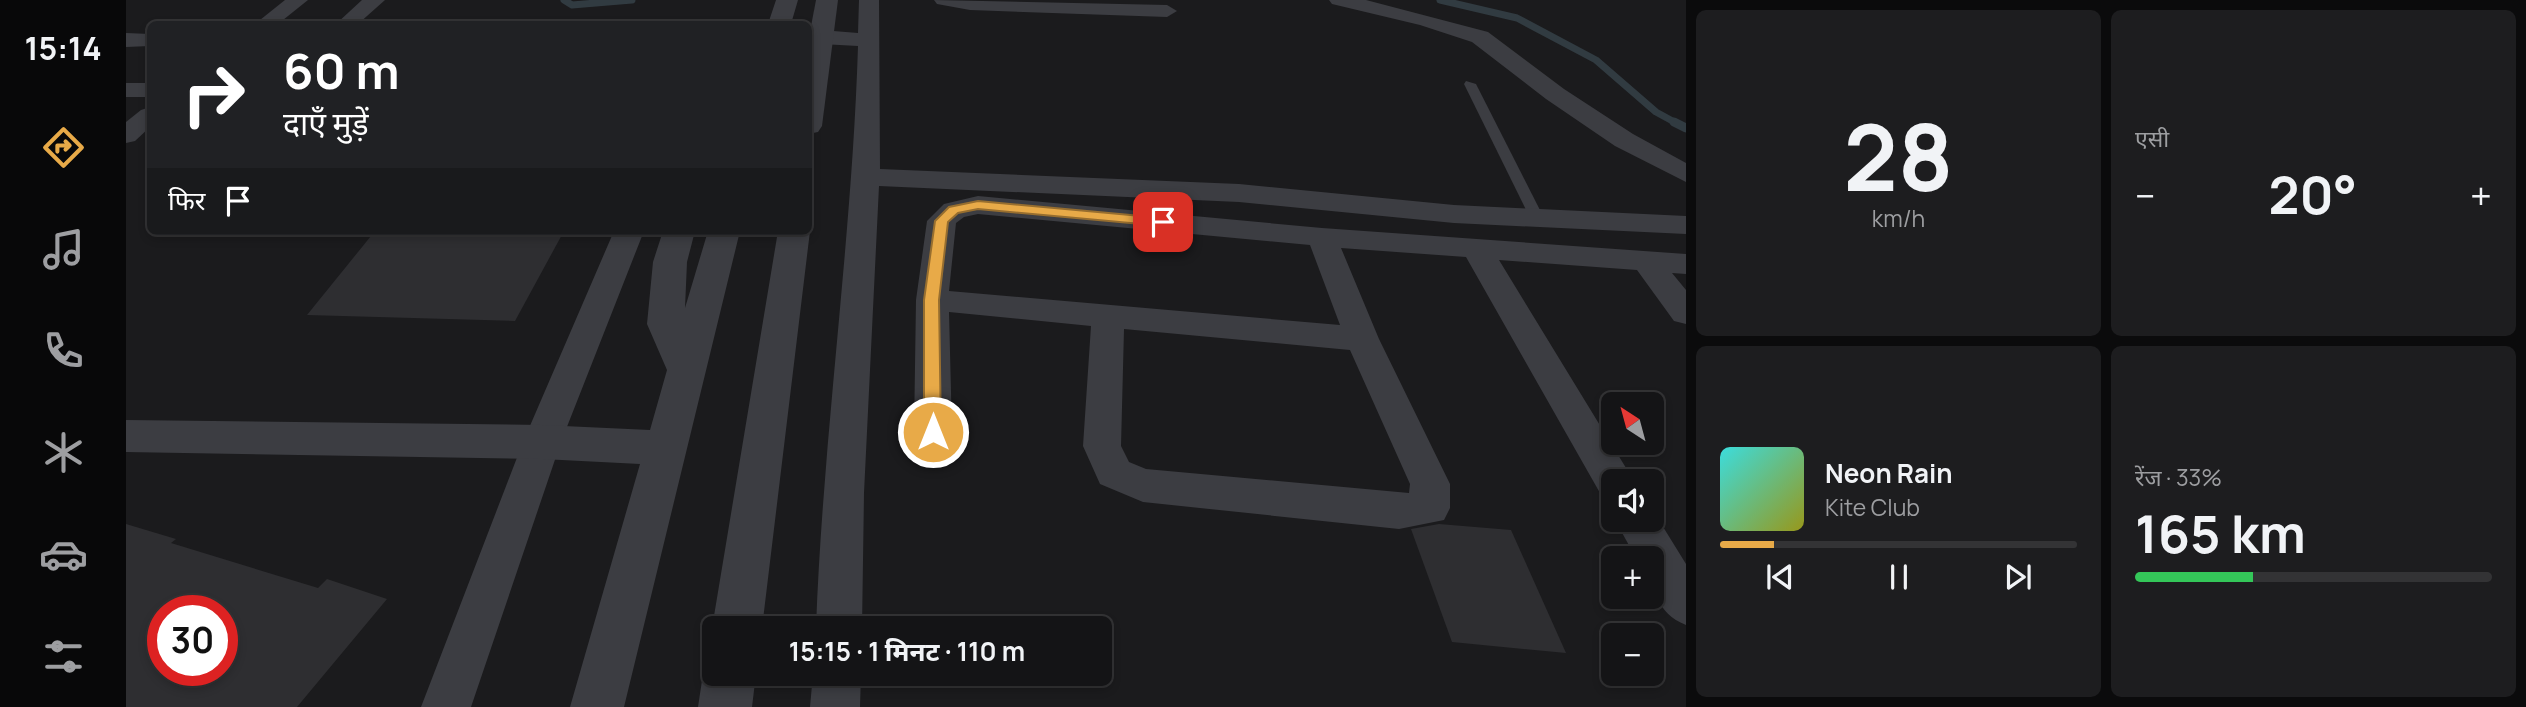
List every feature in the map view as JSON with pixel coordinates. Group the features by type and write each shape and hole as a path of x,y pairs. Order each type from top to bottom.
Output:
{"street":[{"path":"269,21 299,0"},
{"path":"350,21 375,0"},
{"path":"781,21 787,0"},
{"path":"812,99 827,0"},
{"path":"839,616 844,493 870,97 869,0"},
{"path":"944,0 970,4 1059,3 1167,11"},
{"path":"1339,0 1426,20 1479,37 1555,94 1624,139 1686,174"},
{"path":"821,37 869,40"},
{"path":"126,40 147,40"},
{"path":"126,90 147,90"},
{"path":"126,135 147,118"},
{"path":"866,177 1239,193 1538,220 1686,225"},
{"path":"933,432 932,300 942,221 954,210 978,205 1321,237 1686,264"},
{"path":"446,707 542,442 627,235"},
{"path":"678,235 670,262 666,324 687,370"},
{"path":"597,707 723,235"},
{"path":"739,616 793,235"},
{"path":"1108,316 1102,446 1114,473 1143,485 1399,512 1429,508 1430,484 1362,339 1321,237"},
{"path":"1476,248 1607,469"},
{"path":"1646,261 1686,313"},
{"path":"932,300 1362,339"},
{"path":"126,436 542,442 666,447"},
{"path":"1643,532 1686,604"},
{"path":"725,707 728,686"},
{"path":"835,707 836,686"}],"lane":[{"path":"1470,84 1538,220"}],"building":[{"path":"372,235 562,235 515,321 307,315"},
{"path":"126,524 176,539 171,543 318,588 327,579 387,599 297,707 126,707"},
{"path":"1439,524 1511,530 1566,653 1452,642 1411,529"}],"waterway":[{"path":"564,0 572,5 632,0"},
{"path":"1440,0 1517,18 1596,60 1656,112 1678,124"},
{"path":"1674,122 1678,124"},
{"path":"1678,124 1686,128"}],"route":[{"path":"933,432 932,300 942,221 954,210 978,205 1163,222"}]}
